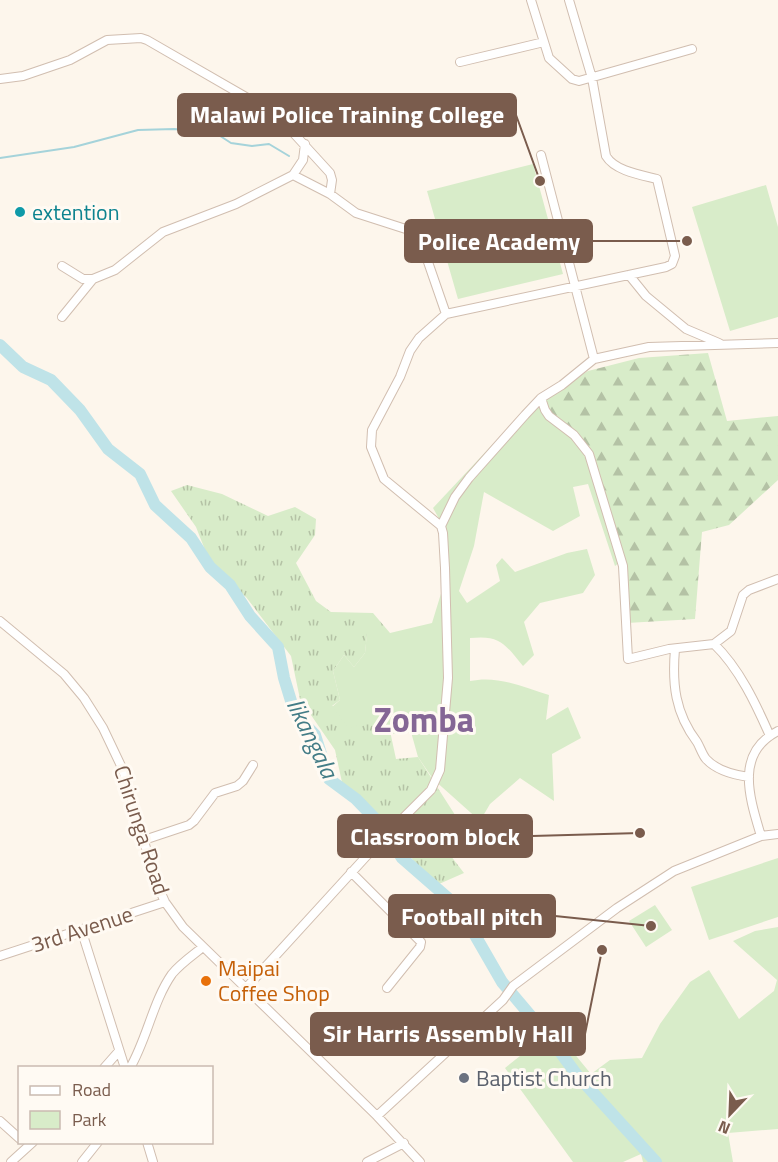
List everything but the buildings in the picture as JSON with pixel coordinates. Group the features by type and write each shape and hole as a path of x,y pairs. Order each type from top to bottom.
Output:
{"street":[{"path":"531,0 549,58 572,79 579,81 592,78 692,49"},
{"path":"246,988 389,831 425,798 440,770 448,673 443,533 441,526 384,479 371,447 372,430 400,377 410,351 419,338 446,314 666,267 672,264 675,256 657,179 626,170 611,163 606,156 592,78 569,0"},
{"path":"0,79 23,76 70,60 107,40 144,39 278,115 330,173 332,180 330,194"},
{"path":"460,62 544,42"},
{"path":"62,266 76,277 83,279 93,279 115,270 163,232 236,204 293,175 303,160 305,144"},
{"path":"541,155 594,359"},
{"path":"293,175 330,194 365,217 415,232 419,237 446,314"},
{"path":"629,275 646,296 686,329 697,336 725,345"},
{"path":"62,317 93,279"},
{"path":"441,526 447,510 469,478 541,398 594,359 649,347 778,344"},
{"path":"541,398 547,414 574,435 589,454 623,566 628,659 675,648 714,644 731,631 743,595 749,590 778,579"},
{"name":"Chirunga Road","path":"0,621 63,674 84,698 103,728 123,770 156,882 165,902 183,927 377,1116 420,1162"},
{"path":"714,644 723,653 774,733 760,746 750,761 748,777 753,809 761,836"},
{"path":"675,648 675,690 681,717 689,733 707,759 717,768 748,777"},
{"path":"144,840 189,825 214,793 237,786 253,765"},
{"path":"377,1116 503,1000 513,986 556,951 617,908 674,872 761,836 778,834"},
{"path":"351,872 421,942 420,947 387,988"},
{"name":"3rd Avenue","path":"0,956 165,902"},
{"path":"81,929 124,1066"},
{"path":"131,1066 144,1043 162,994 172,975 203,947"},
{"path":"106,1066 119,1051"},
{"path":"0,1121 18,1137"},
{"path":"367,1162 404,1143"},
{"path":"11,1162 30,1144"},
{"path":"82,1162 97,1144"},
{"path":"147,1144 153,1162"}],"green space":[{"path":"533,164 563,274 458,299 427,191"},
{"path":"766,185 778,227 778,317 730,331 692,207"},
{"path":"708,353 727,421 778,416 778,480 729,525 702,532 695,619 627,623 624,559 609,513 542,399 588,371 639,358"},
{"path":"542,399 552,416 591,448 624,559 615,566 588,484 573,487 580,516 553,531 484,492 474,546 459,591 467,603 500,581 496,565 502,558 515,572 567,553 587,549 595,575 583,593 540,603 524,622 534,655 523,666 501,642 488,638 470,638 470,681 500,681 549,695 546,720 568,707 581,738 552,754 554,801 520,778 490,804 480,821 433,779 418,757 411,732 390,734 386,718 349,728 332,707 340,700 333,671 344,655 354,667 365,653 367,633 390,633 432,623 443,587 442,524 433,508 523,412"},
{"path":"187,485 222,494 268,516 295,507 316,519 315,535 296,563 316,601 331,612 373,613 390,633 367,634 365,653 354,667 344,655 333,671 340,700 332,706 387,717 396,759 418,757 457,818 455,831 447,851 464,873 439,884 424,874 379,816 343,787 335,750 300,699 291,656 246,597 224,579 207,555 196,527 171,491"},
{"path":"778,858 778,917 709,940 691,887"},
{"path":"655,905 672,930 646,947 629,921"},
{"path":"778,927 778,1129 728,1133 733,1162 643,1162 641,1154 623,1162 573,1162 505,1068 554,1029 591,1074 610,1060 642,1058 660,1024 690,982 709,970 739,1019 774,991 777,980 733,941 755,931"}],"waterway":[{"path":"0,158 74,147 138,130 174,129 214,132 231,143 252,146 269,144 289,156"},
{"name":"likangala","path":"0,345 23,367 51,380 80,410 108,449 140,474 155,505 191,538 210,567 230,585 250,616 278,647 284,678 295,714 315,735 329,779 356,799 381,825 402,858 449,899 472,930 502,982 552,1041 577,1075 656,1162"}],"place":[{"name":"Malawi Police Training College","path":"540,181"},
{"name":"extention","path":"20,212"},
{"name":"Police Academy","path":"687,241"},
{"name":"Classroom block","path":"640,833"},
{"name":"Football pitch","path":"651,926"},
{"name":"Sir Harris Assembly Hall","path":"602,950"},
{"name":"Maipai Coffee Shop","path":"206,981"},
{"name":"Baptist Church","path":"464,1078"}],"district":[{"name":"Zomba","path":"424,719"}]}
